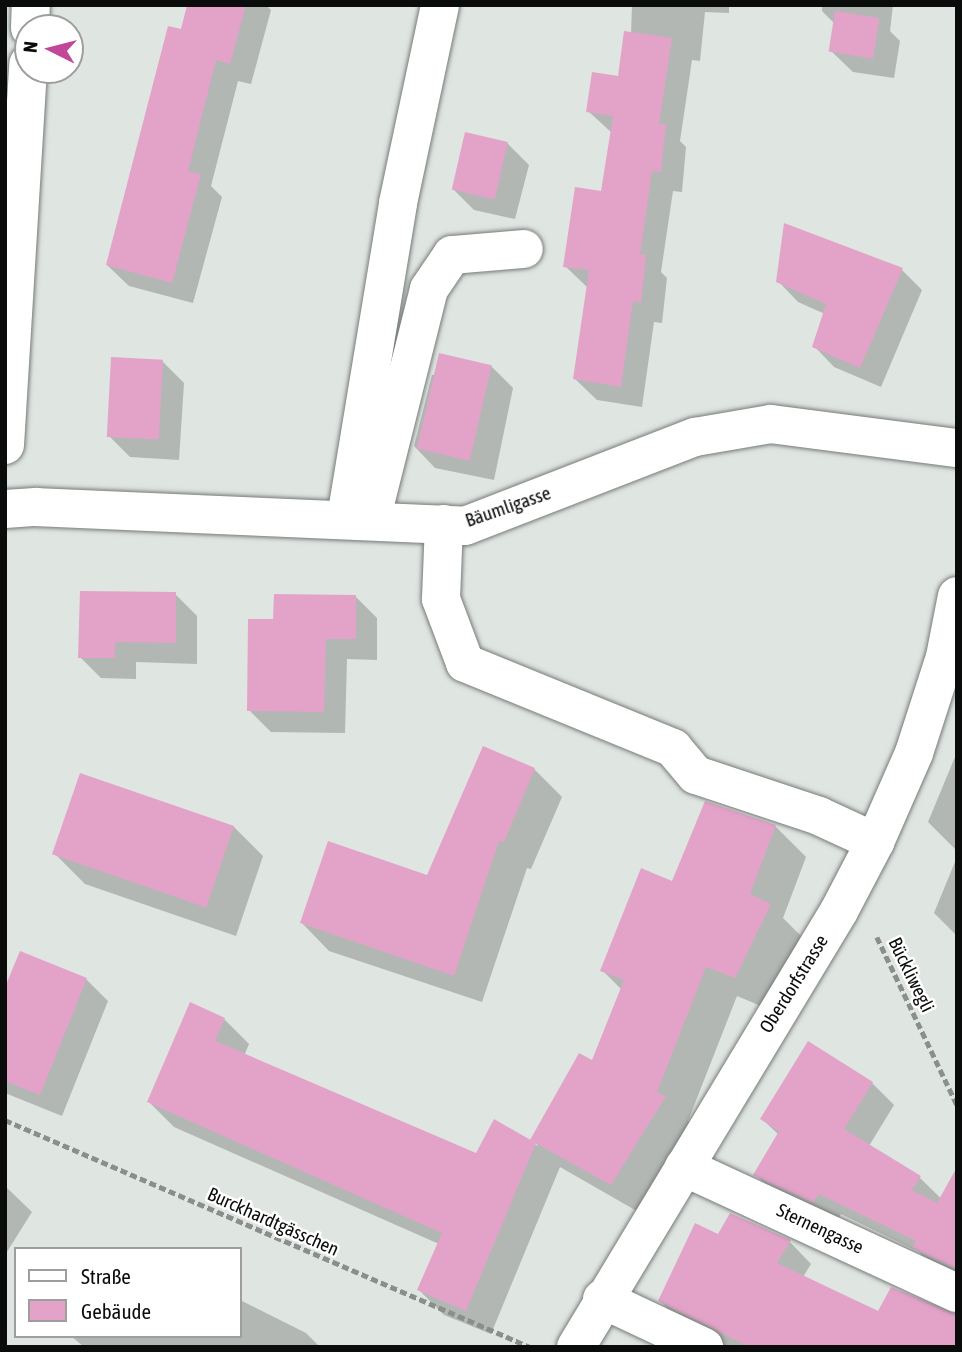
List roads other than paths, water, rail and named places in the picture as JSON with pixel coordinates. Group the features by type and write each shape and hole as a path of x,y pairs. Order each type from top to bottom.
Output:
{"street":[{"path":"359,519 398,203 440,5"},
{"path":"5,445 9,334 27,84"},
{"path":"359,519 429,289 452,254 524,249"},
{"name":"Bäumligasse","path":"5,509 359,519 465,526 695,437 771,424 957,448"},
{"path":"444,524 441,599 465,663 673,748 696,775 819,817 875,842"},
{"name":"Oberdorfstrasse","path":"576,1347 601,1299 839,911 875,842 918,741 946,657 957,596"},
{"name":"Sternengasse","path":"684,1167 957,1293"},
{"path":"601,1299 704,1347"}]}
